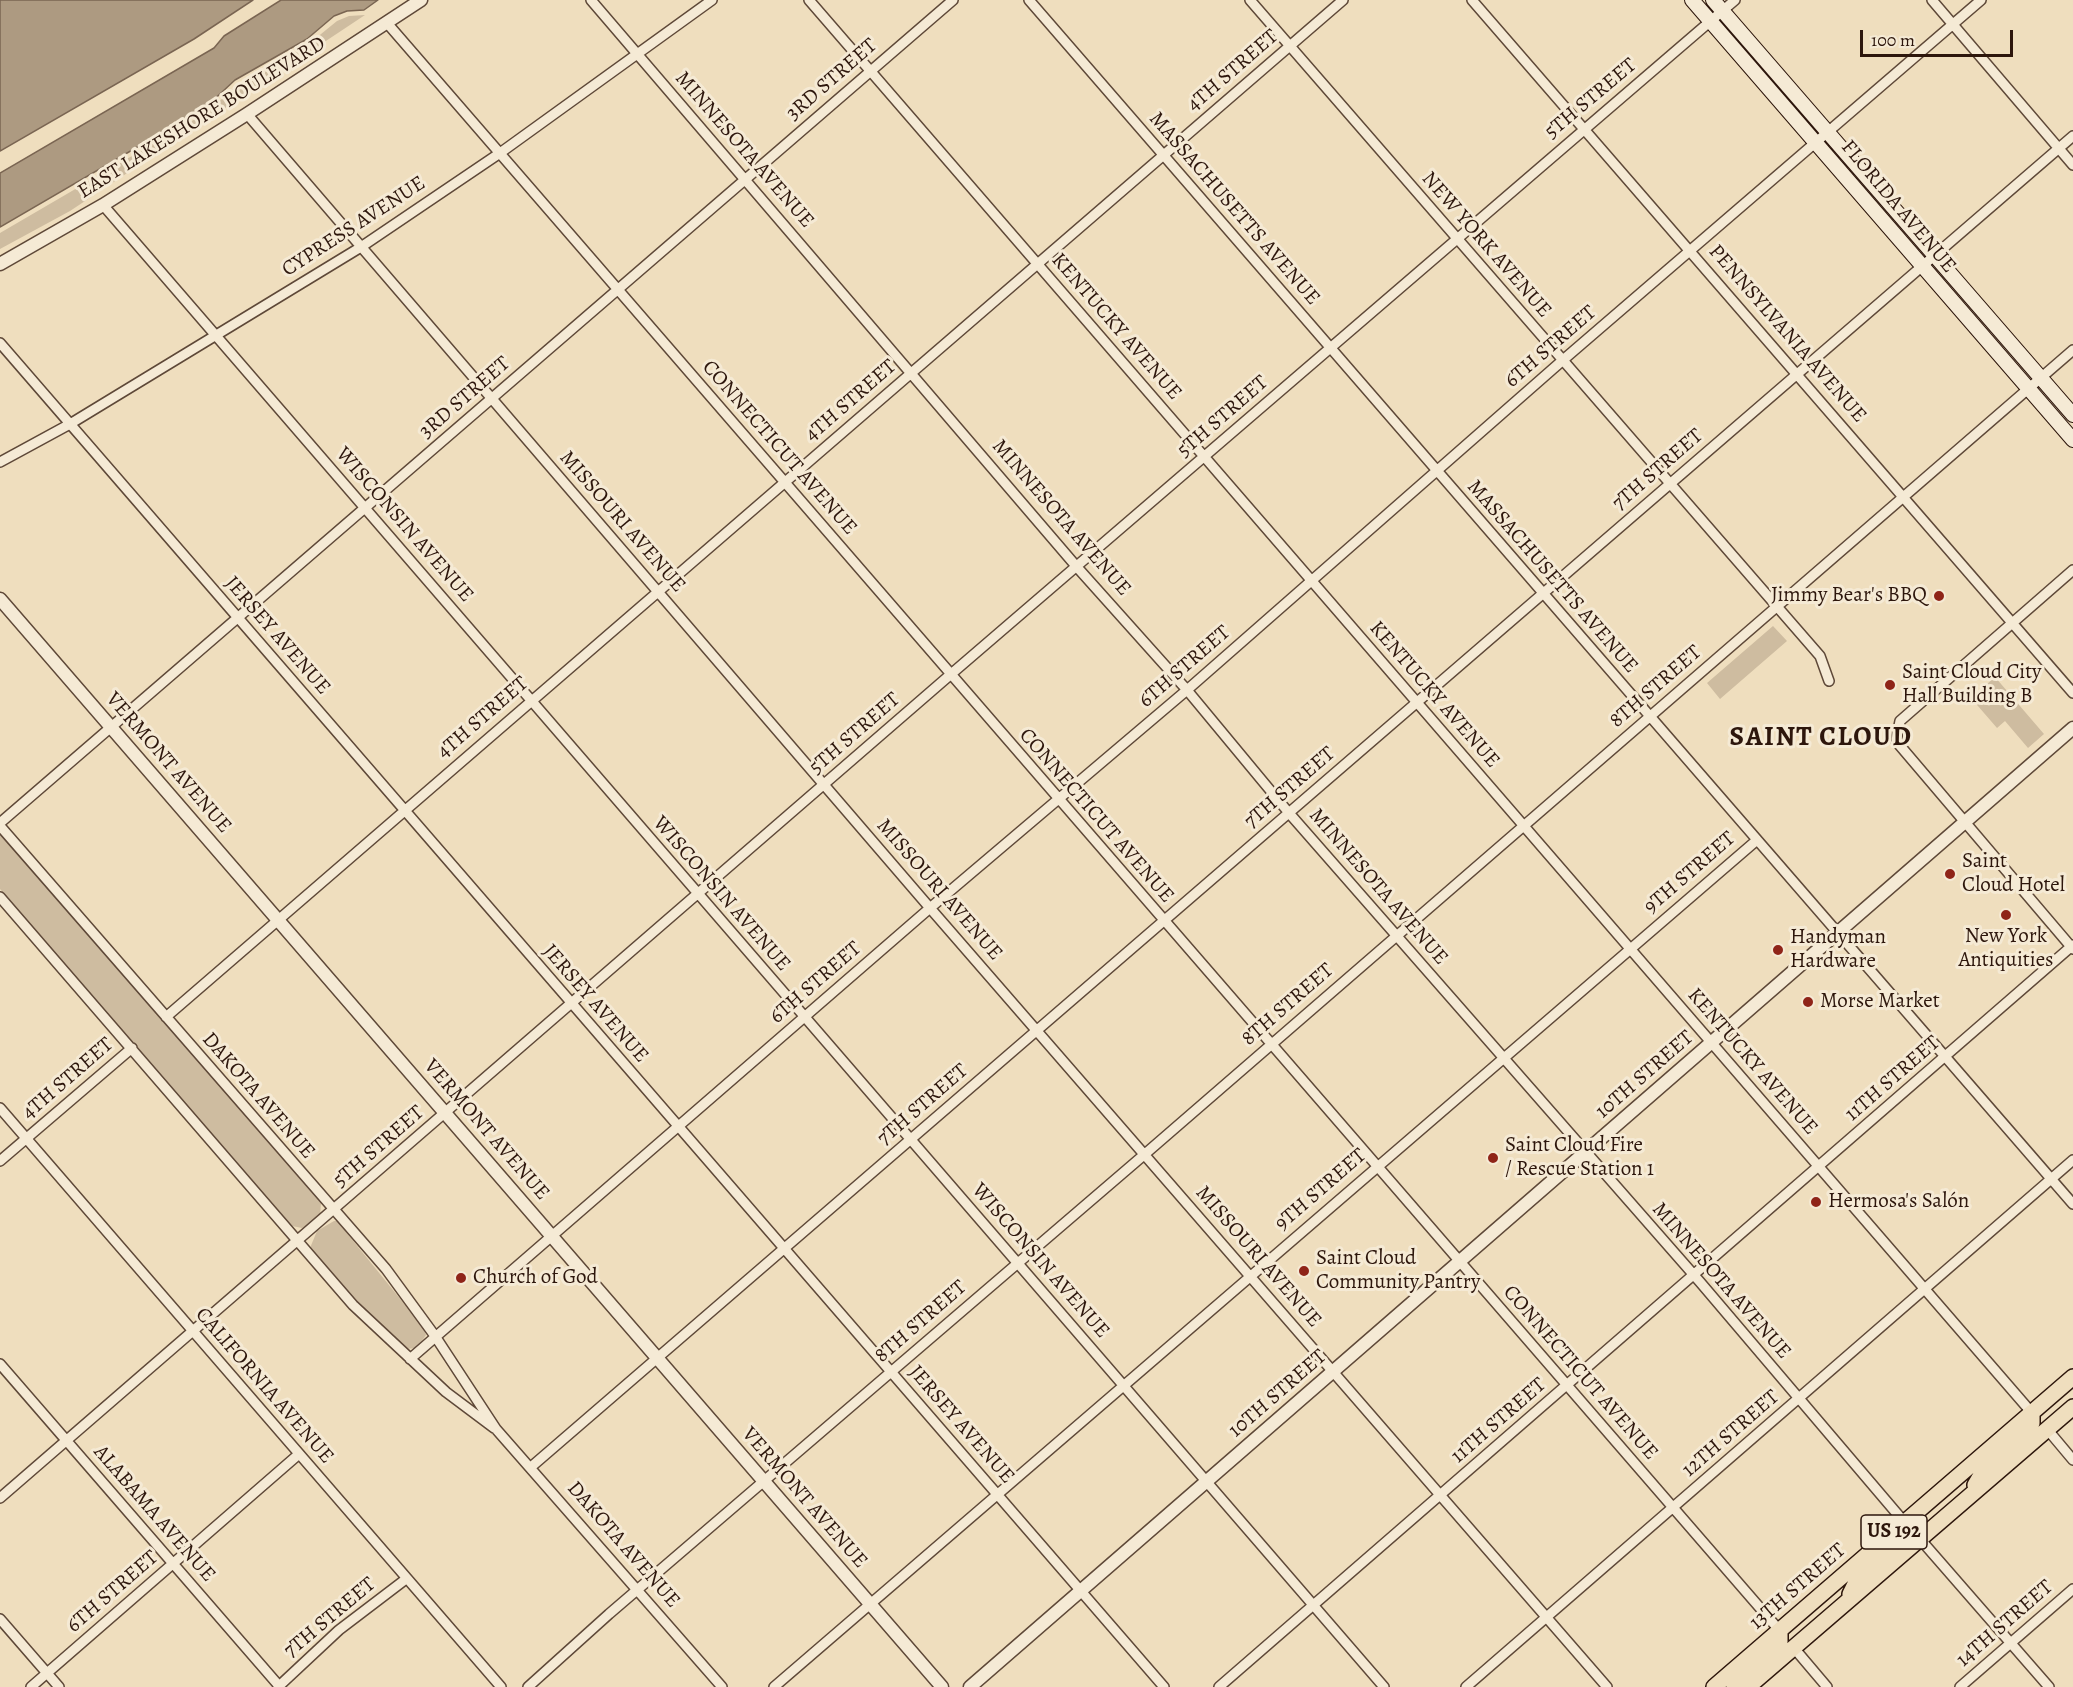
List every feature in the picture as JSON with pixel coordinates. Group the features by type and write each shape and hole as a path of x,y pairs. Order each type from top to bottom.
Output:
{"highway":[{"name":"13TH STREET","path":"1714,1687 2073,1377"},
{"path":"2047,1429 2049,1410 2073,1388"},
{"name":"13TH STREET","path":"1748,1687 2073,1407"},
{"path":"1969,1495 1985,1468 2028,1431 2032,1424 2032,1413"},
{"path":"1920,1539 1921,1521 1962,1485 1967,1469"},
{"path":"1846,1602 1858,1578 1906,1534 1905,1523"},
{"path":"1794,1648 1798,1627 1832,1596 1841,1578"},
{"path":"1734,1687 1773,1652 1780,1642 1779,1631"}],"main road":[{"name":"FLORIDA AVENUE","path":"1692,0 2073,440"},
{"name":"FLORIDA AVENUE","path":"1718,5 2073,415"}],"street":[{"name":"EAST LAKESHORE BOULEVARD","path":"0,264 103,204 247,114 421,0"},
{"name":"MINNESOTA AVENUE","path":"591,0 1076,566 1187,690 1289,813 1694,1275 1905,1523"},
{"name":"CYPRESS AVENUE","path":"0,462 70,424 361,247 500,153 712,0"},
{"name":"KENTUCKY AVENUE","path":"809,0 2032,1413"},
{"name":"3RD STREET","path":"0,825 953,0"},
{"name":"MASSACHUSETTS AVENUE","path":"1029,0 2073,1204"},
{"name":"NEW YORK AVENUE","path":"1250,0 1820,656 1829,681"},
{"name":"4TH STREET","path":"166,1017 1343,0"},
{"name":"PENNSYLVANIA AVENUE","path":"1472,0 2073,693"},
{"name":"5TH STREET","path":"0,1498 570,1003 1710,21 1718,5 1735,0"},
{"path":"1932,0 2073,165"},
{"name":"6TH STREET","path":"411,1359 930,908 1187,690 1563,360 1981,0"},
{"name":"CONNECTICUT AVENUE","path":"387,23 1779,1631"},
{"name":"MISSOURI AVENUE","path":"247,114 930,908 1251,1275 1606,1687"},
{"name":"7TH STREET","path":"531,1467 2073,136"},
{"name":"WISCONSIN AVENUE","path":"103,204 1384,1687"},
{"name":"JERSEY AVENUE","path":"0,343 1164,1687"},
{"name":"8TH STREET","path":"528,1687 609,1614 639,1591 2073,350"},
{"path":"2072,947 1896,741 1896,734 1900,721 2073,570"},
{"name":"VERMONT AVENUE","path":"0,599 942,1687"},
{"name":"10TH STREET","path":"970,1687 2073,728"},
{"name":"DAKOTA AVENUE","path":"0,825 386,1269 435,1336 496,1429 722,1687"},
{"name":"9TH STREET","path":"774,1687 1756,840"},
{"name":"DAKOTA AVENUE","path":"0,897 353,1305 446,1392 486,1424 496,1429"},
{"name":"11TH STREET","path":"1219,1687 2072,947"},
{"name":"4TH STREET","path":"0,1161 132,1048"},
{"name":"CALIFORNIA AVENUE","path":"0,1108 501,1687"},
{"name":"12TH STREET","path":"1466,1687 2073,1160"},
{"name":"ALABAMA AVENUE","path":"0,1364 279,1687"},
{"path":"2047,1429 2073,1460"},
{"name":"6TH STREET","path":"31,1687 299,1454"},
{"path":"1920,1539 2049,1687"},
{"name":"7TH STREET","path":"279,1687 339,1630 406,1579"},
{"name":"14TH STREET","path":"1960,1687 2073,1589"},
{"path":"0,1619 59,1687"},
{"path":"1794,1648 1827,1687"}],"shaded area":[{"path":"0,0 253,0 194,39 0,151"},
{"path":"281,0 378,0 364,10 347,11 334,16 307,39 235,80 206,107 0,227 0,173 214,48 224,36"},
{"path":"365,15 70,211 0,249 0,233 209,111 238,84 310,43 337,21 349,16"},
{"path":"1773,626 1787,641 1720,699 1707,683"},
{"path":"1995,677 2044,734 2028,748 2005,721 1997,728 1971,698"},
{"path":"0,833 321,1203 320,1216 302,1228 292,1226 0,889"},
{"path":"337,1221 423,1327 426,1335 417,1348 405,1349 360,1306 310,1248 317,1231"}],"place":[{"name":"Jimmy Bear's BBQ","path":"1939,596"},
{"name":"Saint Cloud City Hall Building B","path":"1890,685"},
{"name":"Saint Cloud Hotel","path":"1950,874"},
{"name":"New York Antiquities","path":"2006,915"},
{"name":"Handyman Hardware","path":"1778,950"},
{"name":"Morse Market","path":"1808,1002"},
{"name":"Saint Cloud Fire / Rescue Station 1","path":"1493,1158"},
{"name":"Hermosa's Salón","path":"1816,1202"},
{"name":"Saint Cloud Community Pantry","path":"1304,1271"},
{"name":"Church of God","path":"461,1278"}],"district":[{"name":"SAINT CLOUD","path":"1821,738"}]}
